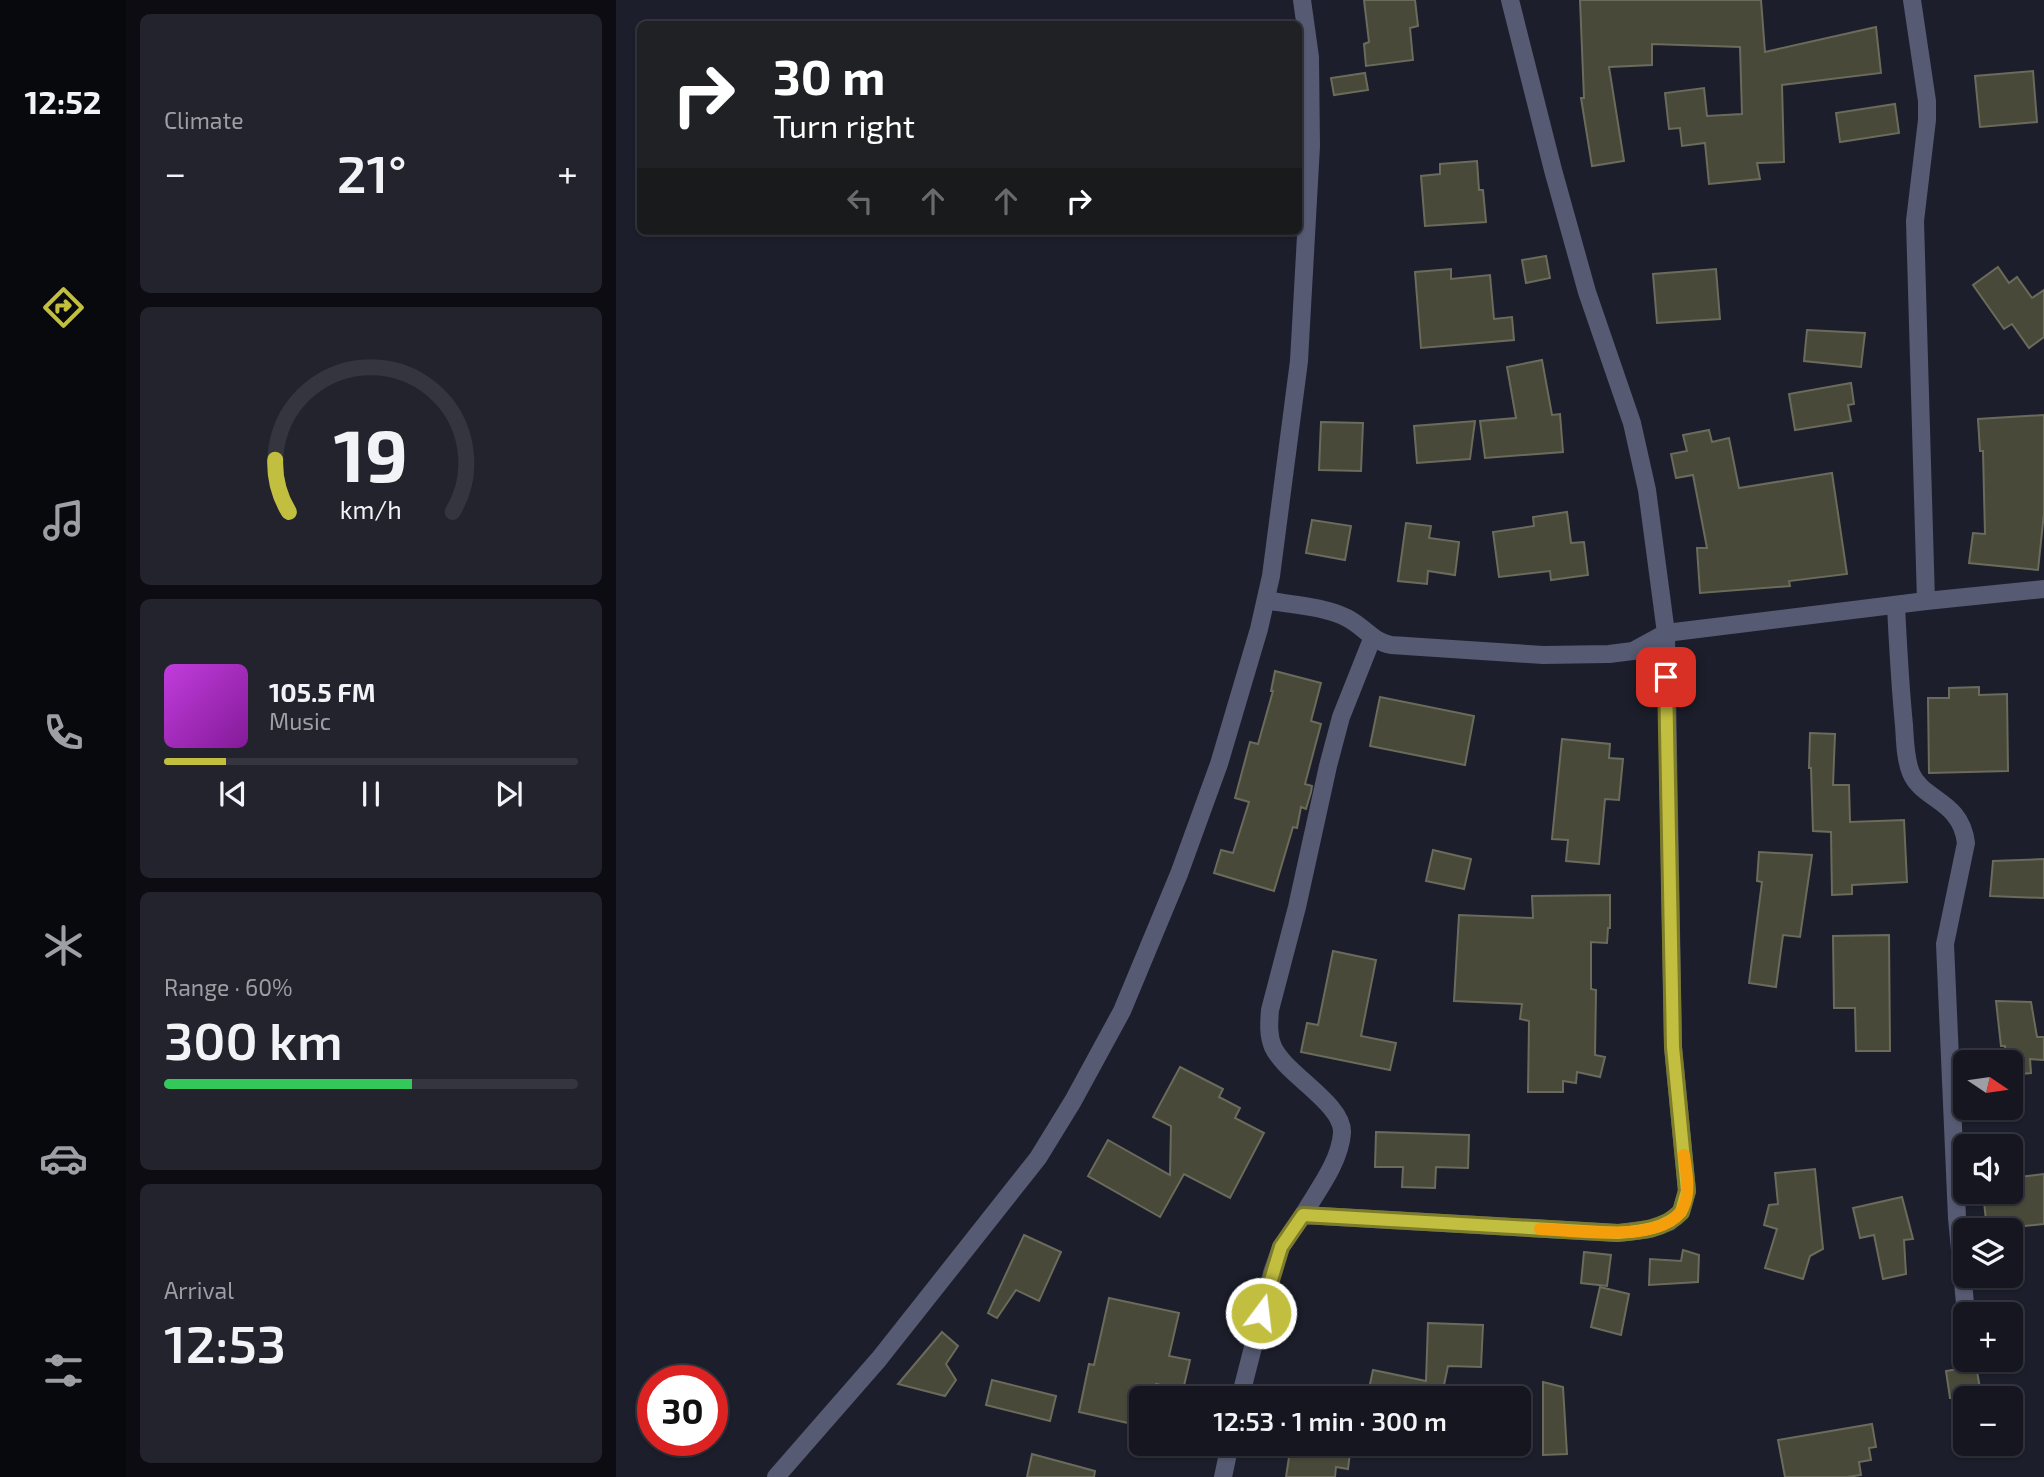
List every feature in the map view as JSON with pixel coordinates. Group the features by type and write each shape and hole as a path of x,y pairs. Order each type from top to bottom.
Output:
{"street":[{"path":"776,1477 879,1359 1038,1158 1073,1101 1122,1011 1179,874 1219,764 1266,600 1299,361 1311,146 1310,57 1302,0"},
{"path":"1303,1215 1618,1233 1662,1225 1681,1212 1687,1191 1673,1047 1666,633 1647,491 1632,423 1587,292 1510,0"},
{"path":"1912,0 1927,101 1915,221 1926,601"},
{"path":"1266,600 1336,614 1354,622 1372,639 1399,646 1543,655 1633,652 1666,633 2044,589"},
{"path":"1896,606 1899,679 1907,759 1917,783 1953,813 1965,833 1966,843 1945,944 1957,1218 1965,1302"},
{"path":"1243,1386 1281,1247 1303,1215 1334,1160 1342,1137 1342,1127 1334,1112 1273,1048 1269,1025 1270,1010 1341,717 1372,639"},
{"path":"1223,1477 1227,1456"}],"building":[{"path":"1364,0 1415,0 1418,26 1410,28 1413,60 1366,66 1364,44 1369,42"},
{"path":"1580,0 1761,0 1765,52 1876,27 1881,73 1782,85 1784,162 1757,163 1760,179 1709,184 1705,143 1682,146 1680,128 1669,129 1665,93 1704,88 1707,116 1742,114 1740,47 1652,44 1652,65 1609,67 1624,161 1592,166 1581,98 1584,98"},
{"path":"2033,71 2037,122 1980,127 1975,76"},
{"path":"1365,73 1368,90 1334,95 1331,78"},
{"path":"1895,104 1899,133 1840,142 1836,113"},
{"path":"1477,161 1479,190 1483,190 1486,222 1425,226 1421,176 1440,174 1440,164"},
{"path":"1546,256 1550,278 1526,283 1522,260"},
{"path":"1998,267 2009,283 2017,277 2032,298 2044,290 2044,337 2029,348 2012,324 2004,329 1973,285"},
{"path":"1451,269 1451,279 1490,275 1494,319 1512,317 1514,340 1421,348 1415,272"},
{"path":"1716,269 1720,319 1657,323 1653,274"},
{"path":"1807,330 1865,333 1861,367 1804,361"},
{"path":"1542,360 1552,415 1560,414 1563,452 1485,458 1480,421 1516,418 1507,367"},
{"path":"1851,383 1854,404 1848,405 1851,421 1795,430 1789,394"},
{"path":"2044,415 2044,513 2038,570 1969,563 1973,533 1985,534 1983,451 1980,451 1978,419"},
{"path":"1475,421 1470,459 1417,463 1414,426"},
{"path":"1321,422 1363,423 1361,471 1319,470"},
{"path":"1709,430 1712,442 1729,438 1739,488 1832,473 1847,574 1789,581 1790,586 1700,593 1697,548 1707,548 1693,475 1676,478 1671,454 1687,451 1683,435"},
{"path":"1567,512 1571,543 1584,542 1588,575 1551,580 1550,571 1499,577 1493,532 1534,526 1533,517"},
{"path":"1312,520 1351,526 1345,560 1306,553"},
{"path":"1406,523 1431,526 1429,538 1459,542 1455,575 1428,571 1427,584 1398,581"},
{"path":"1275,671 1321,683 1311,721 1321,724 1305,784 1312,786 1311,792 1306,809 1301,807 1297,828 1293,827 1274,891 1214,873 1221,850 1233,853 1249,802 1235,798 1250,742 1258,744 1273,691"},
{"path":"1979,687 1979,695 2007,694 2008,771 1929,773 1928,698 1949,698 1949,688"},
{"path":"1380,697 1474,716 1465,765 1370,746"},
{"path":"1810,733 1835,734 1833,785 1849,785 1850,822 1904,820 1907,882 1852,885 1852,894 1832,895 1831,832 1813,831"},
{"path":"1562,739 1610,744 1609,758 1623,759 1619,800 1605,799 1599,864 1566,861 1568,840 1552,839"},
{"path":"1433,850 1471,859 1464,889 1426,881"},
{"path":"1759,852 1812,855 1800,937 1783,935 1776,987 1749,983 1762,882 1757,881"},
{"path":"2044,859 2044,898 1990,896 1993,861"},
{"path":"1610,895 1607,943 1591,942 1591,989 1596,990 1595,1055 1605,1057 1600,1077 1577,1072 1576,1083 1563,1081 1563,1092 1528,1092 1529,1021 1520,1019 1522,1004 1454,1001 1459,915 1533,918 1532,896"},
{"path":"1889,935 1890,1051 1856,1051 1855,1008 1834,1008 1833,936"},
{"path":"1333,951 1376,960 1361,1036 1396,1043 1390,1070 1301,1052 1307,1023 1318,1025"},
{"path":"1996,1001 2031,1002 2037,1037 2044,1037 2044,1060 2030,1059 2031,1073 2023,1074 2023,1050 2005,1050 2005,1046 2001,1046"},
{"path":"1180,1067 1223,1089 1219,1097 1240,1108 1235,1118 1264,1133 1230,1198 1184,1174 1160,1217 1088,1176 1108,1140 1170,1175 1171,1126 1153,1117"},
{"path":"1376,1132 1469,1135 1468,1168 1436,1167 1435,1188 1402,1187 1403,1167 1375,1167"},
{"path":"1815,1169 1823,1249 1810,1256 1803,1279 1765,1268 1777,1229 1764,1225 1769,1205 1778,1204 1775,1173"},
{"path":"2044,1174 2044,1224 2023,1226 2023,1218 1986,1218 1984,1204 2023,1204 2023,1177"},
{"path":"1902,1197 1913,1239 1904,1240 1906,1274 1883,1279 1874,1235 1860,1238 1853,1208"},
{"path":"1024,1235 1061,1252 1039,1301 1016,1290 997,1318 988,1313"},
{"path":"1683,1250 1699,1255 1698,1282 1649,1285 1650,1259 1681,1261"},
{"path":"1584,1252 1611,1255 1607,1286 1581,1283"},
{"path":"1600,1287 1629,1294 1621,1335 1591,1327"},
{"path":"1109,1298 1179,1313 1169,1356 1190,1360 1184,1386 1129,1386 1129,1423 1079,1412 1089,1364 1094,1365"},
{"path":"1428,1323 1483,1325 1481,1367 1448,1366 1444,1385 1449,1386 1370,1386 1373,1370 1426,1381"},
{"path":"942,1332 958,1346 946,1364 956,1380 945,1396 898,1384"},
{"path":"1946,1371 1977,1372 1980,1386 1953,1386 1953,1398 1950,1398"},
{"path":"992,1380 1056,1396 1050,1421 986,1405"},
{"path":"1543,1382 1563,1387 1567,1454 1543,1455"},
{"path":"1872,1424 1876,1447 1869,1448 1871,1460 1859,1462 1861,1475 1785,1477 1778,1440"},
{"path":"1032,1454 1095,1471 1094,1477 1027,1477"},
{"path":"1289,1456 1350,1456 1348,1469 1336,1467 1335,1477 1286,1477"}],"slow traffic":[{"path":"1540,1229 1618,1233 1639,1231 1669,1222 1677,1217 1685,1203 1687,1179 1684,1155"}],"route":[{"path":"1261,1313 1281,1247 1303,1215 1618,1233 1662,1225 1681,1212 1685,1203 1687,1179 1673,1047 1666,677"}]}
